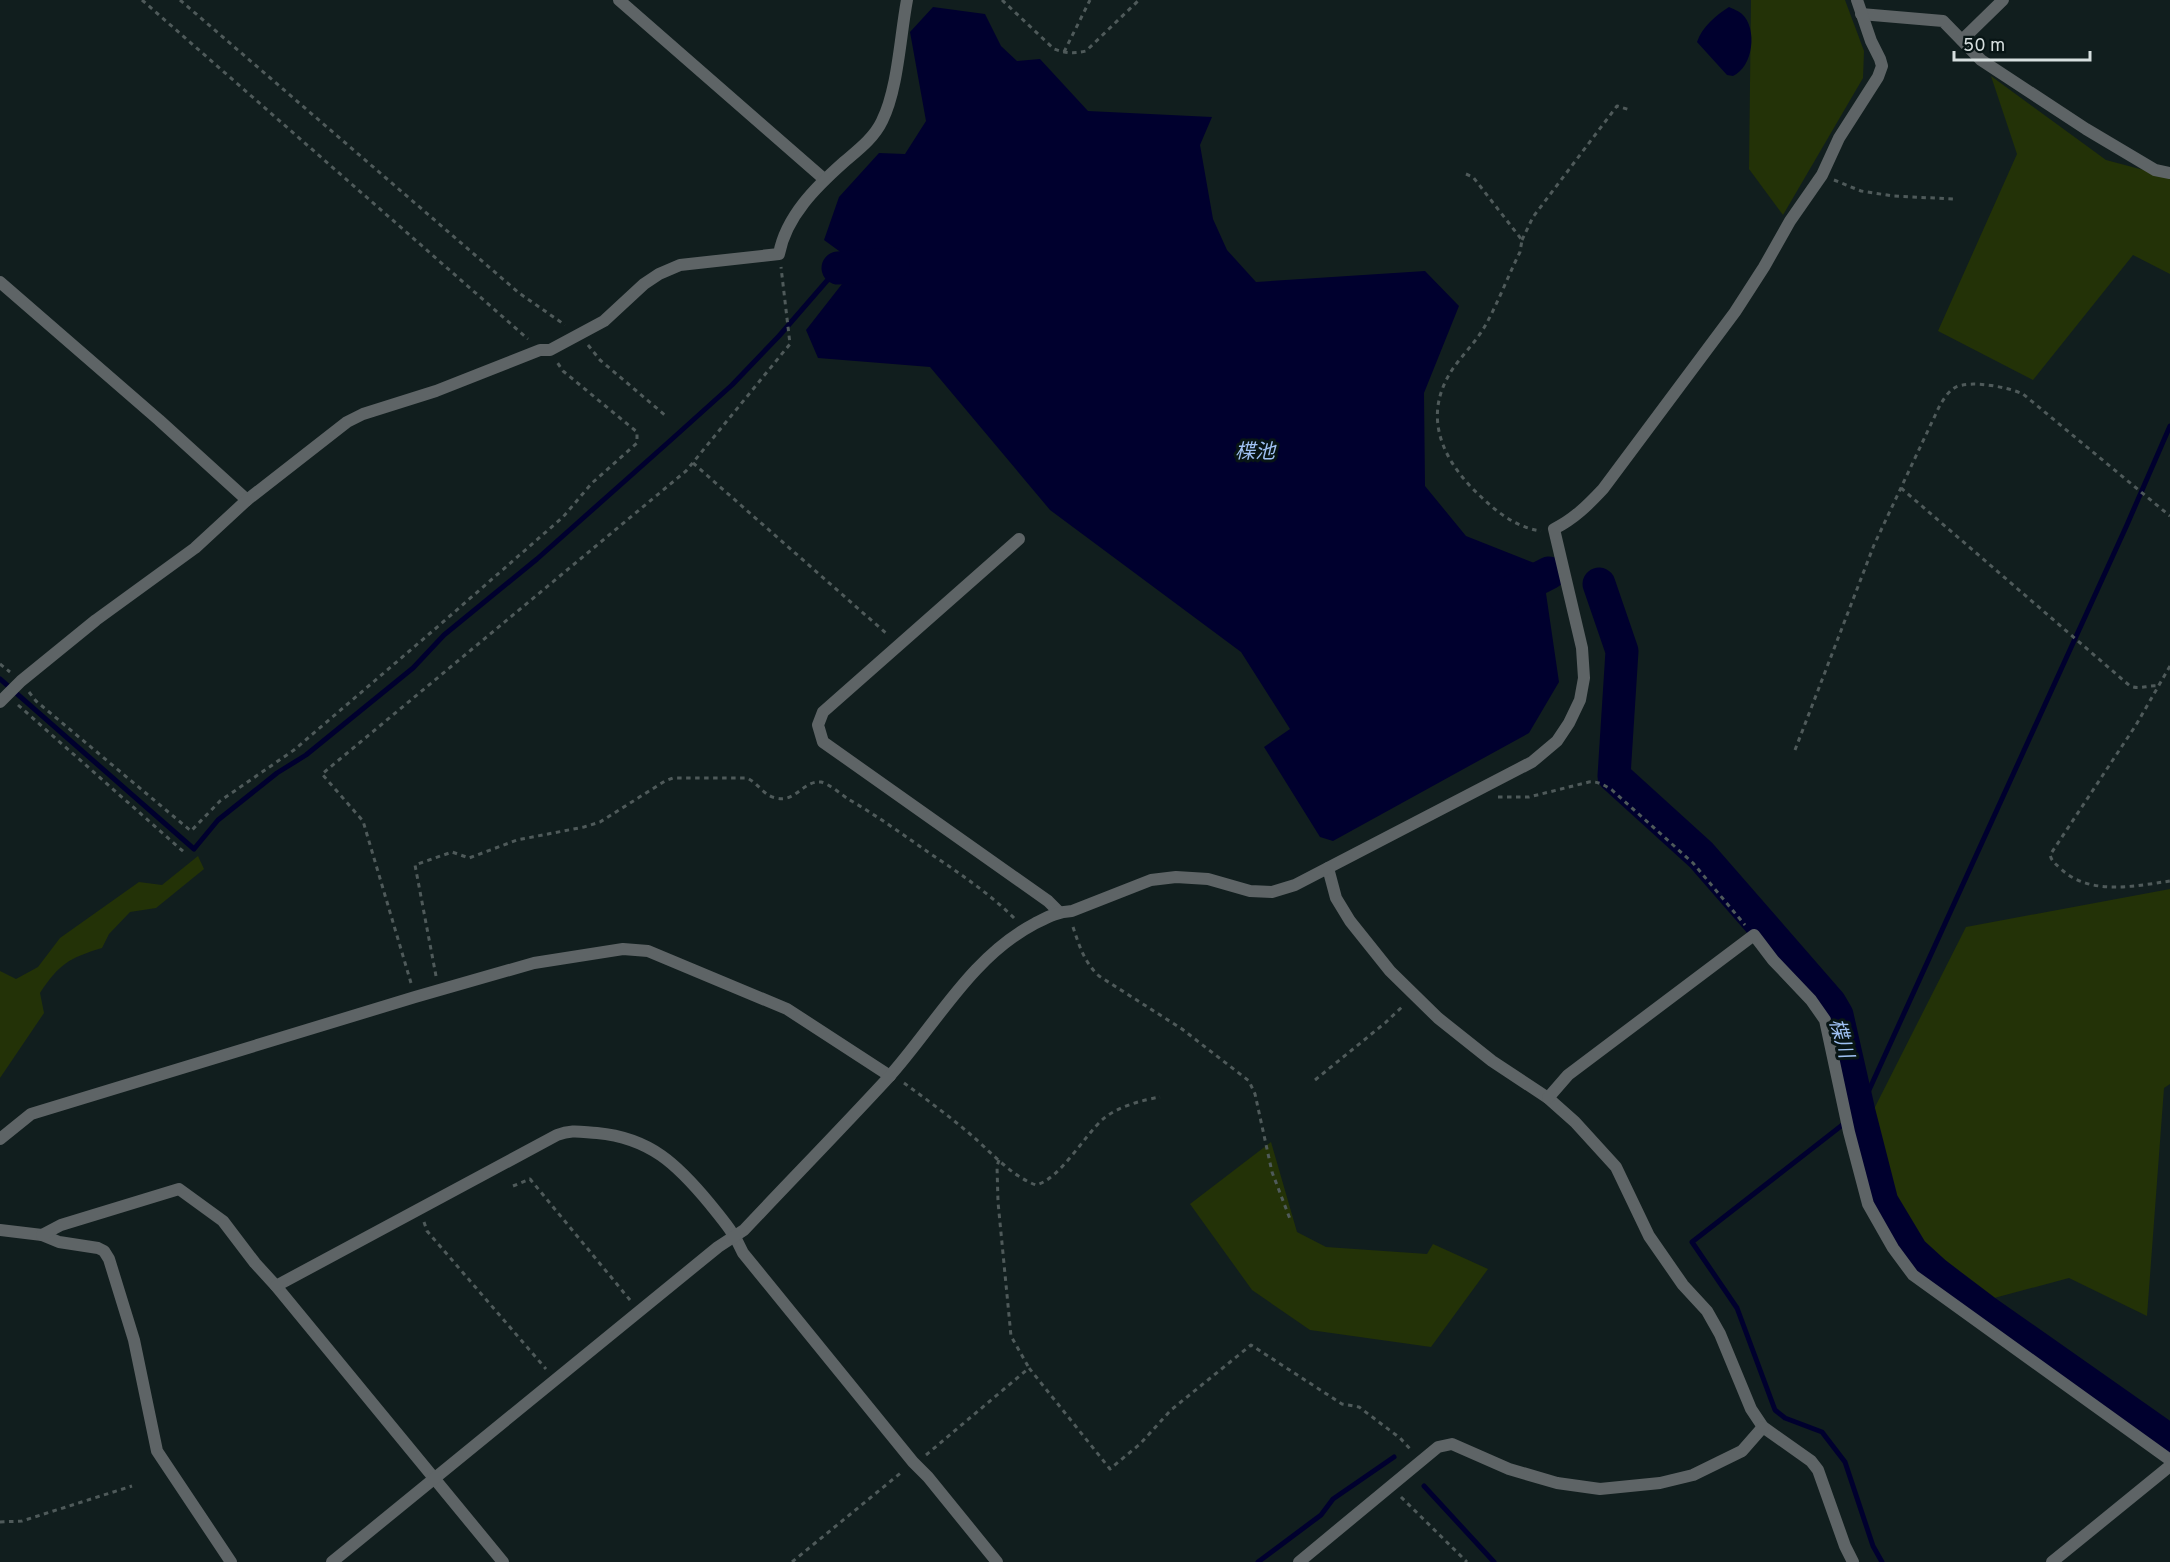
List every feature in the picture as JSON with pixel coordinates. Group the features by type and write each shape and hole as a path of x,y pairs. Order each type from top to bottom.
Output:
{"street":[{"path":"619,0 824,179"},
{"path":"6,697 21,681 96,620 195,548 247,500 347,422 363,414 436,391 545,350 579,334 604,321 644,284 659,274 680,265 779,254 781,242 795,215 824,179 870,139 882,122 891,96 907,0"},
{"path":"332,1562 718,1247 744,1230 890,1076 990,954 1025,929 1063,911 1072,911 1151,880 1176,877 1208,879 1250,891 1272,892 1295,885 1532,762 1557,741 1580,700 1584,678 1582,648 1554,529 1566,524 1603,489 1735,312 1821,175 1839,138 1878,77 1882,66 1857,0"},
{"path":"1962,40 2003,0"},
{"path":"1861,14 1943,21 1981,60 2086,129 2155,170 2170,172"},
{"path":"0,282 247,500"},
{"path":"1018,539 824,712 818,724 823,742 1063,911"},
{"path":"1328,868 1336,898 1350,921 1390,971 1438,1018 1492,1061 1548,1098 1575,1122 1616,1167 1649,1236 1683,1285 1707,1311 1720,1334 1751,1409 1763,1427 1811,1461 1818,1470 1853,1562"},
{"path":"1548,1098 1568,1075 1754,936 1811,1000 1825,1020 1849,1132 1868,1204 1893,1248 1913,1275 2170,1460"},
{"path":"0,1139 31,1114 534,963 623,949 648,951 787,1009 890,1076"},
{"path":"276,1286 556,1135 569,1131 630,1139 653,1149 687,1176 736,1235 743,1252 997,1562"},
{"path":"42,1235 61,1225 178,1189 223,1221 255,1263 503,1562"},
{"path":"0,1230 42,1235 59,1242 104,1251 109,1259 134,1340 158,1451 231,1562"},
{"path":"1299,1562 1438,1447 1452,1444 1509,1469 1557,1483 1600,1489 1648,1484 1693,1475 1722,1463 1742,1451 1763,1427"},
{"path":"2052,1562 2170,1466"}],"path":[{"path":"0,664 21,681 36,701 191,831 220,801 294,750 563,517 592,483 637,442 637,432 563,371 545,350 142,0"},
{"path":"180,0 519,293 579,334 600,360 666,416"},
{"path":"1002,0 1042,39 1054,49 1064,53 1086,51 1139,0"},
{"path":"1064,53 1090,0"},
{"path":"1554,529 1539,531 1521,526 1488,504 1468,484 1445,451 1436,410 1443,387 1452,370 1485,326 1520,252 1522,240 1533,217 1617,106 1630,110"},
{"path":"1466,174 1473,177 1522,240"},
{"path":"1821,175 1861,191 1893,196 1953,199"},
{"path":"415,997 363,821 322,774 686,471 790,344 779,254"},
{"path":"1795,750 1870,556 1940,405 1948,393 1964,384 2007,387 2023,393 2170,516"},
{"path":"693,463 900,645"},
{"path":"1901,488 2130,686 2136,689 2149,685 2157,686"},
{"path":"2170,666 2136,725 2050,855 2051,860 2068,876 2084,883 2108,887 2170,880"},
{"path":"6,697 185,853"},
{"path":"440,990 415,865 452,852 469,858 517,840 600,822 673,778 747,778 765,794 784,799 793,797 810,783 823,782 991,895 1025,929"},
{"path":"1476,792 1482,797 1529,797 1589,782 1602,784 1612,790 1693,863 1754,936"},
{"path":"1063,911 1089,967 1099,976 1182,1029 1249,1081 1255,1094 1272,1172 1290,1219"},
{"path":"1315,1080 1385,1023 1414,995"},
{"path":"890,1076 898,1079 930,1102 999,1160 1028,1182 1036,1185 1049,1179 1104,1118 1130,1106 1160,1097"},
{"path":"999,1160 997,1166 998,1202 1011,1336 1029,1368 1110,1469 1140,1444 1171,1410 1251,1345 1342,1404 1359,1407 1400,1438 1422,1461"},
{"path":"513,1186 530,1179 639,1311"},
{"path":"419,1209 427,1231 555,1379"},
{"path":"792,1562 1029,1368"},
{"path":"0,1522 22,1521 132,1486"},
{"path":"1391,1487 1467,1562"}],"green space":[{"path":"1751,0 1845,0 1864,51 1863,78 1783,215 1749,169"},
{"path":"1991,76 2106,160 2170,177 2170,274 2133,255 2033,380 1938,331 2017,154"},
{"path":"198,856 204,869 156,908 130,912 109,934 102,948 73,959 53,975 40,993 44,1013 0,1078 0,971 16,979 38,967 60,938 139,882 162,885"},
{"path":"2170,889 2170,1084 2164,1088 2147,1316 2069,1278 1983,1301 1924,1253 1898,1203 1872,1113 1966,927"},
{"path":"1271,1142 1297,1232 1326,1247 1427,1254 1433,1244 1488,1269 1431,1347 1310,1330 1252,1290 1190,1204"}],"water":[{"name":"楪池","path":"933,7 985,14 1001,46 1017,61 1040,59 1088,111 1212,117 1200,145 1213,219 1227,250 1256,282 1425,271 1459,306 1424,393 1425,486 1466,536 1542,566 1559,682 1529,733 1333,841 1320,837 1264,747 1290,729 1241,652 1050,510 930,367 818,358 806,330 849,275 850,259 824,240 839,197 879,153 905,154 926,121 910,32"},
{"path":"1729,7 1741,13 1747,21 1751,38 1749,56 1745,65 1733,76 1727,75 1697,42 1702,31 1710,22"}],"waterway":[{"name":"楪池","path":"838,268 893,264"},
{"path":"0,679 194,849 218,820 277,773 306,755 413,668 444,635 537,559 732,385 779,336 838,268"},
{"path":"1882,1562 1873,1546 1845,1462 1822,1432 1785,1418 1775,1410 1737,1308 1692,1242 1859,1112 2170,426"},
{"name":"楪池","path":"1504,596 1549,573"},
{"name":"楪川","path":"1599,584 1622,651 1614,776 1701,855 1830,1003 1837,1015 1882,1202 1912,1252 1935,1273 1985,1311 2170,1441"},
{"path":"1258,1562 1321,1515 1333,1499 1394,1457"},
{"path":"1424,1486 1494,1562"}]}
